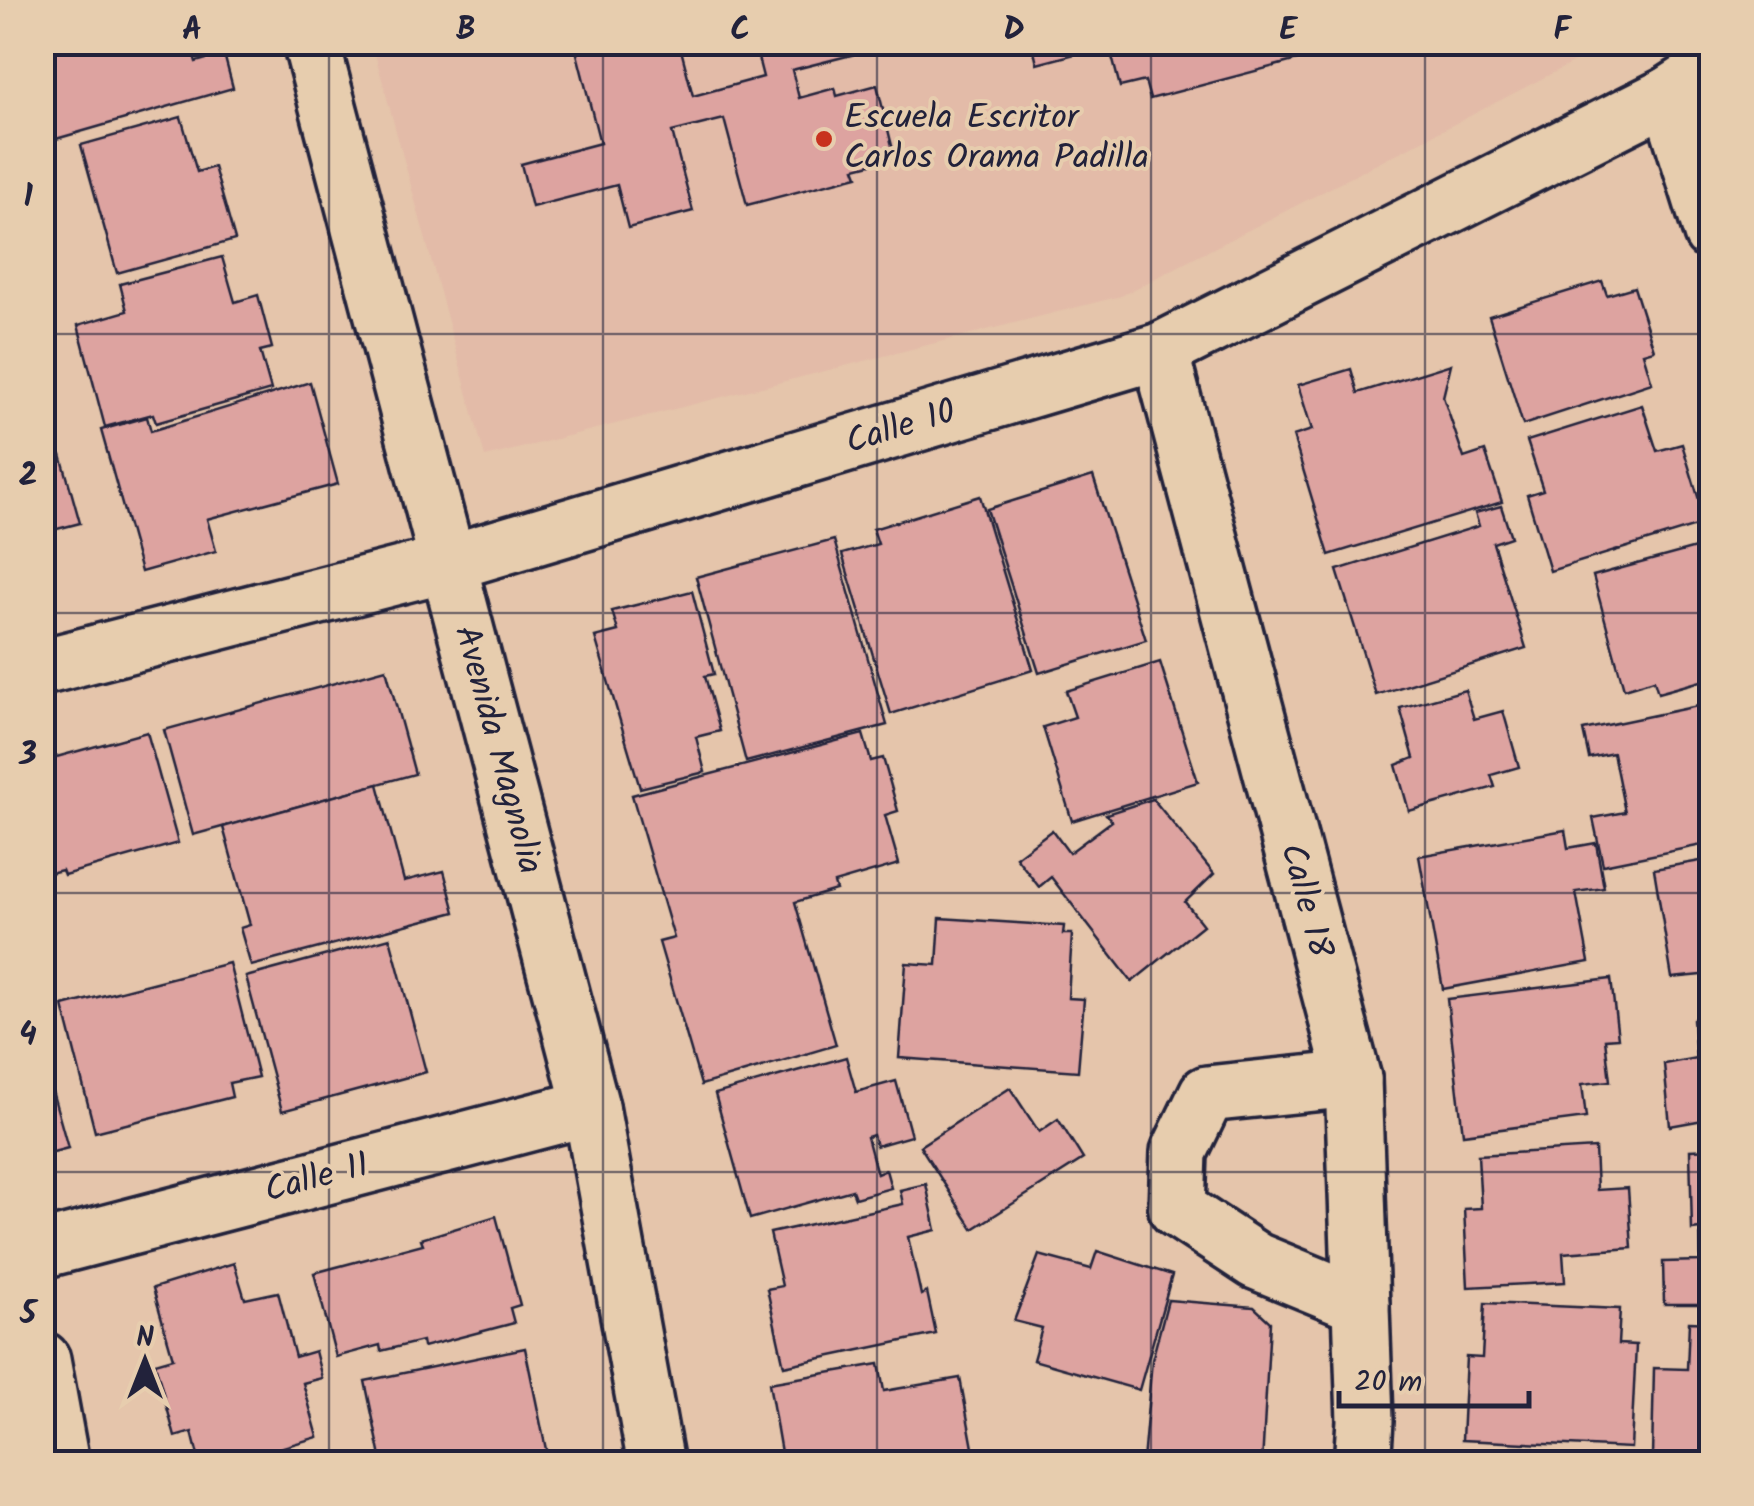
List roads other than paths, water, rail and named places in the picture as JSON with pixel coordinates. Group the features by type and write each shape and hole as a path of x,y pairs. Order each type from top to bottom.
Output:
{"street":[{"name":"Avenida Magnolia","path":"311,42 592,1108 656,1464"},
{"name":"Calle 10","path":"42,667 448,562 1160,351 1690,81"},
{"path":"1690,81 1712,233"},
{"name":"Calle 18","path":"1160,351 1352,1079 1362,1464"},
{"path":"1352,1079 1207,1094 1179,1152 1177,1210 1256,1261 1360,1304"},
{"name":"Calle 11","path":"42,1250 592,1108"},
{"path":"42,1360 61,1464"}],"place":[{"name":"Escuela Escritor Carlos Orama Padilla","path":"824,139"}]}
